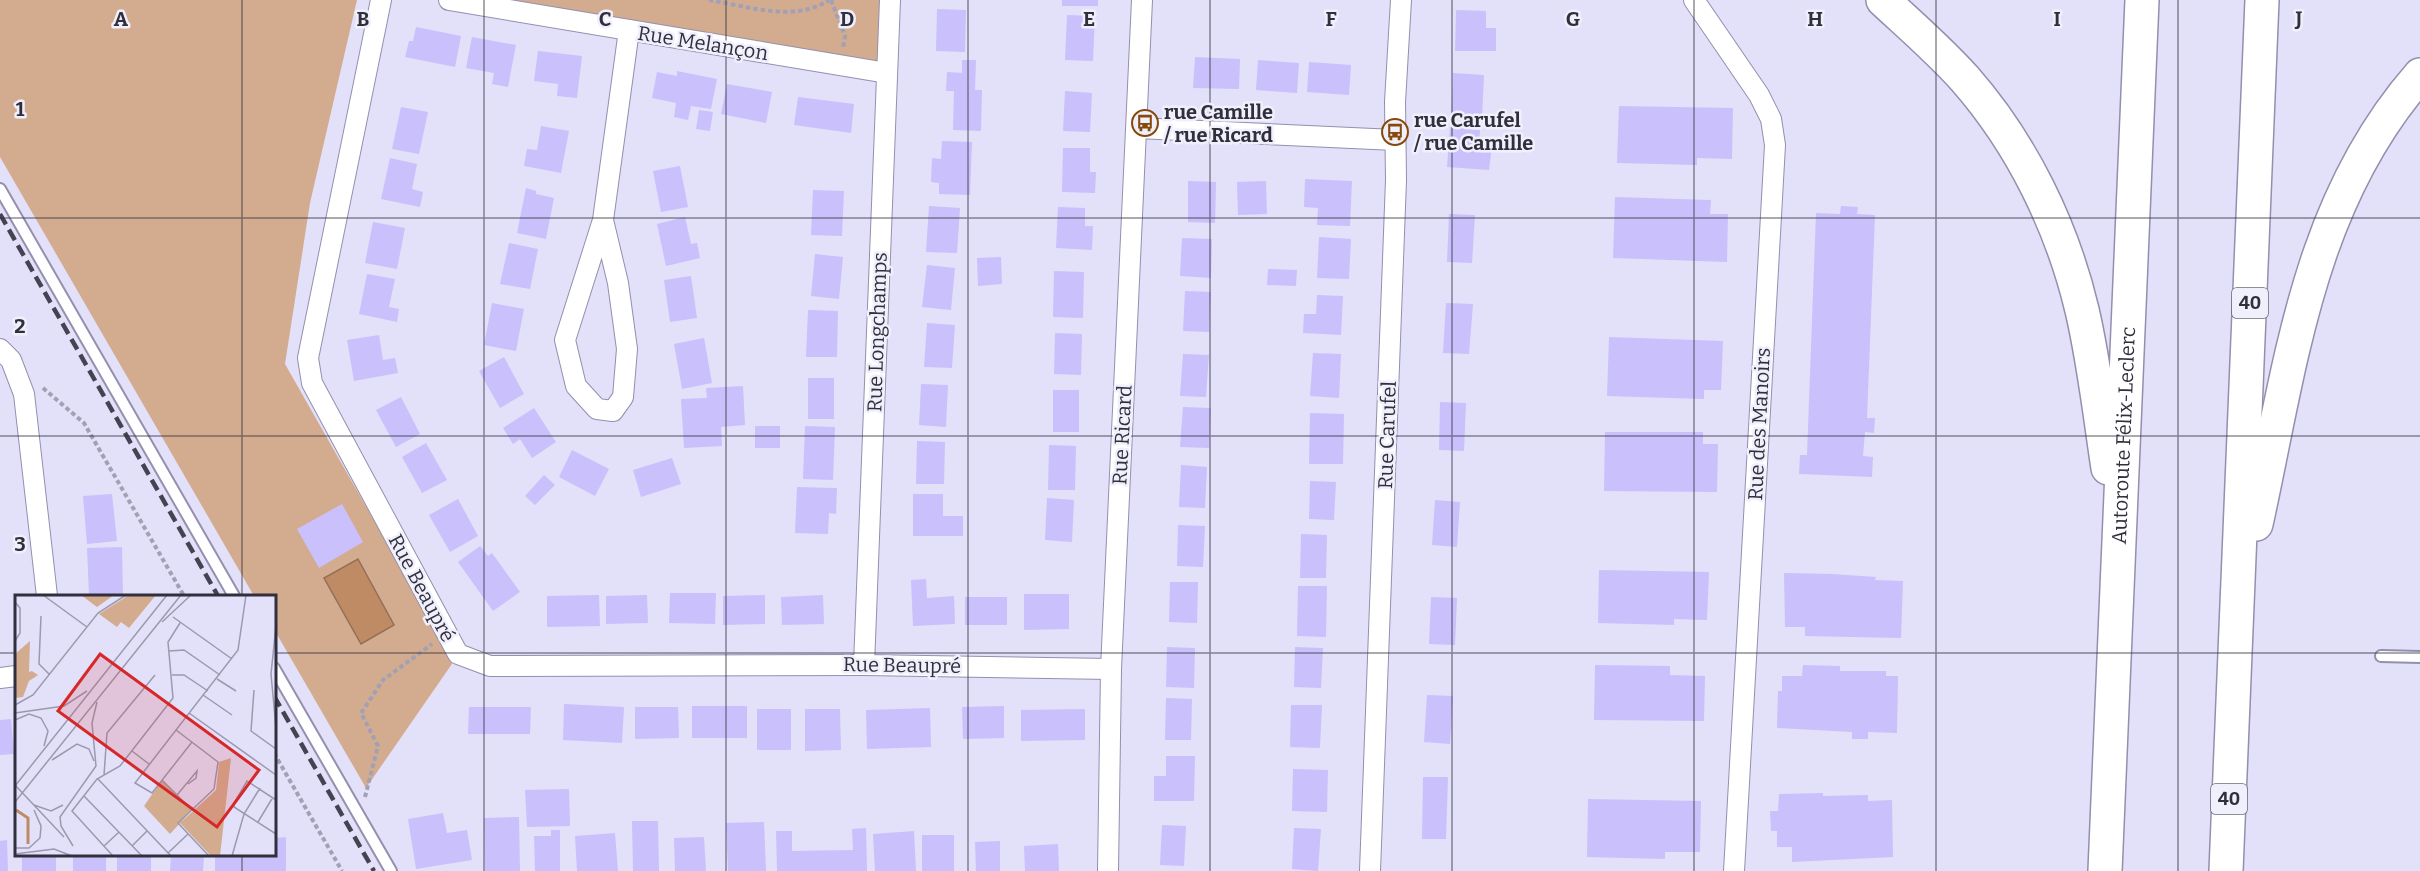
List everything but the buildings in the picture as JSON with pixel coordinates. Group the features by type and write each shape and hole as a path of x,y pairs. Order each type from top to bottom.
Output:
{"highway":[{"path":"1883,0 1944,57 1984,102 2024,163 2052,221 2072,272 2085,325 2119,537"},
{"name":"Autoroute Félix-Leclerc","path":"2104,871 2142,0"},
{"name":"40","path":"2226,871 2262,0"},
{"path":"2237,607 2303,312 2320,248 2353,171 2379,129 2420,75"}],"street":[{"name":"Rue Beaupré","path":"381,0 308,358 312,383 458,654 490,666 864,664 1111,669"},
{"name":"Rue Melançon","path":"449,0 887,73"},
{"name":"Rue Longchamps","path":"864,664 891,0"},
{"name":"Rue Ricard","path":"1108,871 1111,669 1142,0"},
{"name":"Rue Carufel","path":"1370,871 1401,0"},
{"name":"Rue des Manoirs","path":"1694,0 1759,95 1771,119 1775,145 1734,871"},
{"path":"603,220 618,283 627,349 623,397 613,411 597,409 576,386 565,339 603,220 629,30"},
{"path":"1137,128 1395,140"},
{"path":"5,354 24,394 47,595"},
{"path":"0,678 15,676"}],"lane":[{"path":"0,189 233,595"},
{"path":"2381,656 2420,657"},
{"path":"276,671 391,871"}],"path":[{"path":"708,0 782,12 807,11 830,0 845,36 841,66"},
{"path":"5,354 84,423 183,595"},
{"path":"363,807 378,746 361,713 383,680 446,634"},
{"path":"276,756 342,871"}],"shaded area":[{"path":"0,0 357,0 310,203 285,364 454,661 366,788 276,633 276,595 253,595 0,157"},
{"path":"449,0 890,0 887,73"},
{"path":"358,559 394,625 361,644 324,578"}],"railway":[{"path":"0,214 217,595"},
{"path":"276,700 374,871"}],"place":[{"name":"rue Camille / rue Ricard","path":"1145,123"},
{"name":"rue Carufel / rue Camille","path":"1395,132"}]}
